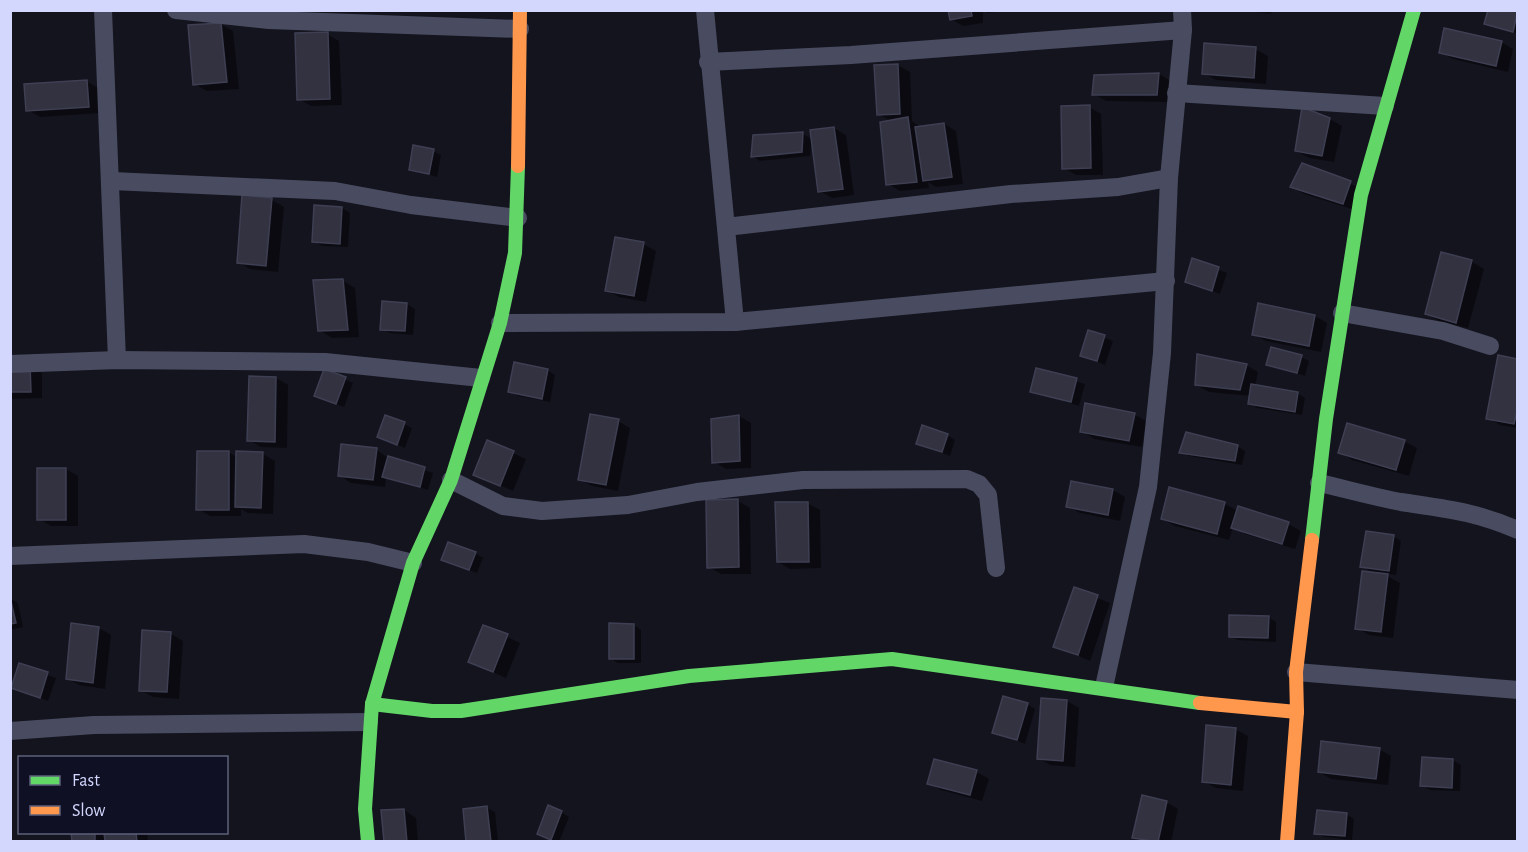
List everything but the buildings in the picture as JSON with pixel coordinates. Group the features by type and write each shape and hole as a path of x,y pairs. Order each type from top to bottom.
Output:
{"street":[{"path":"103,10 112,181 117,360"},
{"path":"176,10 269,20 520,20 518,218 515,253 500,323 451,480 413,563 370,713 365,808 368,842"},
{"path":"705,10 708,62 735,322"},
{"path":"1104,687 1148,487 1166,281 1169,178 1183,30 1182,10"},
{"path":"1287,842 1297,712 1296,672 1342,313 1361,195 1414,10"},
{"path":"708,62 851,55 1183,30"},
{"path":"1176,93 1385,106"},
{"path":"726,227 1011,194 1118,187 1169,178"},
{"path":"112,181 334,191 411,205 518,218"},
{"path":"500,323 735,322 1166,281"},
{"path":"1342,313 1443,331 1490,346"},
{"path":"10,364 117,360 326,362 481,378"},
{"path":"451,480 502,506 542,511 628,505 697,492 803,480 967,479 978,484 988,495 996,568"},
{"path":"1319,483 1401,502 1444,507 1485,516 1518,530"},
{"path":"10,556 304,544 368,552 413,563"},
{"path":"10,731 94,725 462,711 688,675 892,659 1104,687 1172,700 1297,712"},
{"path":"1296,672 1518,690"}],"traffic: fast":[{"path":"1312,540 1326,419 1361,195 1414,10"},
{"path":"368,842 365,809 372,704 413,563 451,480 500,323 515,253 518,166"},
{"path":"372,704 432,711 461,711 689,676 892,659 1200,703"}],"traffic: slow":[{"path":"518,166 520,10"},
{"path":"1287,842 1297,712 1296,672 1312,540"},
{"path":"1200,703 1297,712"}]}
